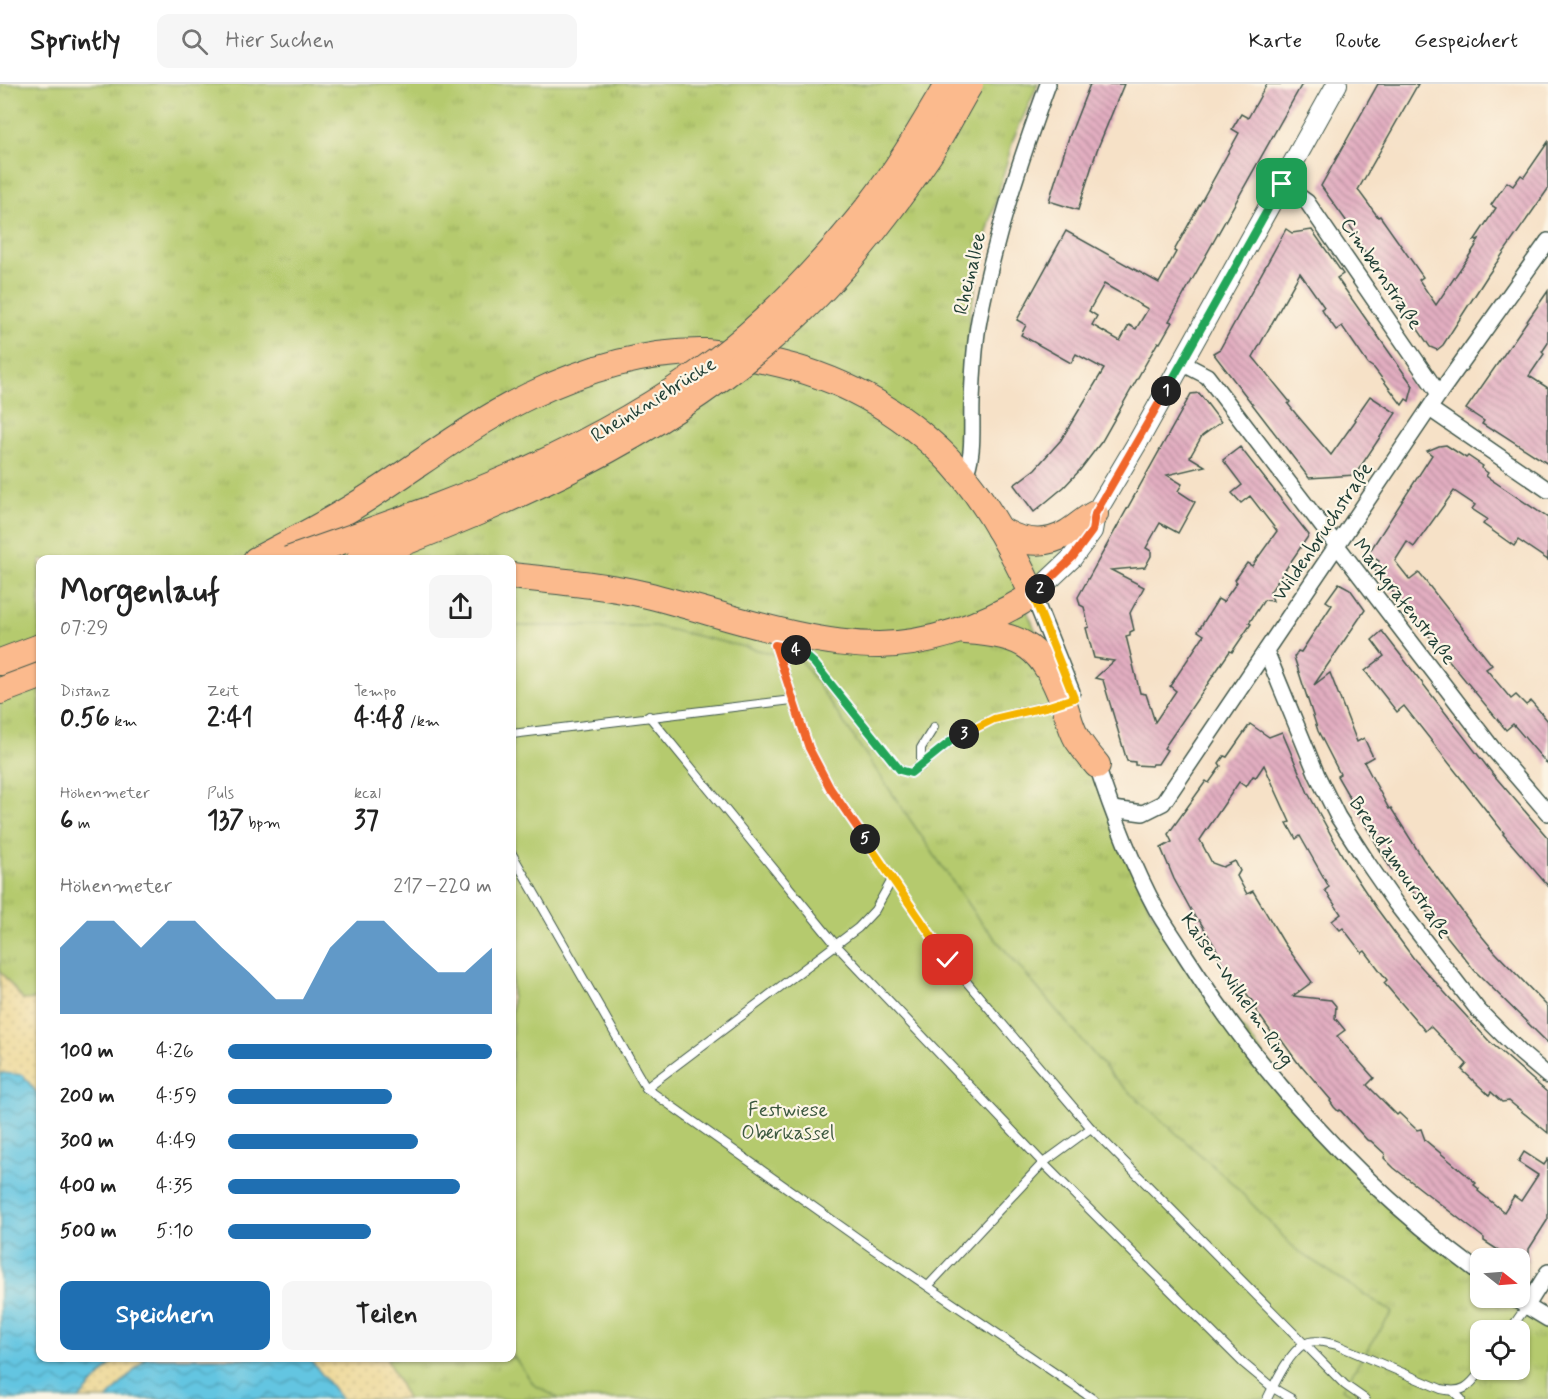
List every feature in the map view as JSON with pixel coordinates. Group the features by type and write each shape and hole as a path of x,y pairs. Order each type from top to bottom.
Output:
{"highway":[{"name":"Rheinkniebrücke","path":"302,555 435,508 530,469 599,435 662,398 718,359 769,315 812,271 870,205 914,141 948,84"},
{"name":"Rheinkniebrücke","path":"372,555 536,488 605,453 672,413 730,374 785,327 835,276 886,214 930,153 970,84"},
{"path":"266,555 315,530 376,493 468,431 529,396 596,369 653,356 706,352 763,360 814,373 856,391 898,416 939,450 964,478 999,529 1033,595 1007,610 962,630 918,640 880,645 813,638 645,595 568,582 516,576"},
{"path":"999,529 1018,539 1042,542 1068,532 1081,521 1095,514"},
{"path":"962,630 1006,635 1028,646 1041,657 1069,700 1076,738 1097,765"},
{"path":"0,662 36,648"},
{"path":"0,691 36,678"}],"street":[{"name":"Rheinallee","path":"964,478 970,466 973,387 979,320 999,236 1026,144 1048,84"},
{"path":"1069,700 1033,595 1072,558 1092,531 1095,514 1338,84"},
{"name":"Cimbernstraße","path":"1282,184 1307,202 1439,394"},
{"name":"Wildenbruchstraße","path":"1113,809 1143,813 1163,803 1439,394 1548,241"},
{"name":"Markgrafenstraße","path":"1182,363 1207,376 1493,749 1548,813"},
{"path":"1430,408 1454,427 1548,490"},
{"name":"Brend'amourstraße","path":"1266,651 1317,775 1338,818 1367,862 1478,1010 1548,1076"},
{"name":"Kaiser-Wilhelm-Ring","path":"1097,765 1129,852 1156,909 1205,986 1249,1046 1299,1108 1349,1163 1404,1213 1470,1266"},
{"path":"1530,1291 1548,1272"},
{"path":"1530,1308 1548,1319"}],"lane":[{"path":"1069,700 994,719 950,738 911,773 900,770 810,659 795,650 775,645 809,748 830,788 948,960 1091,1128 1207,1248 1345,1385 1365,1399"},
{"path":"516,733 792,700"},
{"path":"649,716 836,945 1043,1163 1242,1363 1273,1388 1292,1399"},
{"path":"921,766 921,747 934,727"},
{"path":"516,861 646,1088 928,1286 1094,1399"},
{"path":"646,1088 858,928 875,910 893,878"},
{"path":"928,1286 1043,1163 1091,1128"},
{"path":"1267,1399 1289,1360 1305,1343 1320,1341 1337,1345 1441,1389 1454,1392 1464,1389 1474,1380"},
{"path":"1454,1392 1461,1399"}],"green space":[{"path":"0,84 1038,84 1013,140 987,233 970,313 962,490 994,534 1065,699 1152,913 1349,1163 1470,1265 1470,1308 1530,1308 1548,1319 1548,1399 407,1399 388,1362 516,1362 516,555 36,555 36,999 23,1000 0,971"},
{"path":"1057,545 1063,555 1036,577 1021,547"},
{"name":"Festwiese Oberkassel","path":"516,626 654,626 801,660 976,916 1114,1078 1231,1182 1296,1250 1392,1312 1342,1389 1360,1399 560,1399 534,1385 516,1360"}],"sand":[{"path":"0,971 23,1000 36,999 36,1092 23,1075 0,1075"},
{"path":"113,1362 142,1362 107,1399 79,1399"},
{"path":"312,1362 388,1362 407,1399 341,1399"}],"water":[{"path":"2,1073 23,1075 36,1092 36,1362 113,1362 79,1399 0,1399 0,1075"},
{"path":"142,1362 312,1362 341,1399 107,1399"}],"building":[{"path":"1090,84 1124,84 1097,150 1078,210 1049,201 1068,140"},
{"path":"1267,84 1302,84 1169,321 1172,322 1160,343 1158,342 1102,441 1064,487 1034,512 1014,485 1035,469 1061,440 1104,369 1076,354 1071,363 1021,335 1026,325 1017,320 1066,231 1159,283 1176,252 1174,251 1239,133 1232,129 1241,114 1248,118","holes":["1104,284 1148,309 1136,329 1129,325 1120,341 1092,325 1097,316 1089,311"]},
{"path":"1378,84 1418,84 1358,190 1378,217 1380,216 1423,277 1419,280 1436,305 1475,247 1479,239 1474,241 1496,208 1491,205 1507,182 1513,186 1521,175 1524,177 1548,142 1548,189 1443,345 1437,350 1430,347 1353,234 1355,233 1321,186"},
{"path":"1286,229 1292,233 1312,230 1343,274 1337,278 1413,386 1409,401 1406,399 1402,405 1374,368 1368,364 1342,326 1336,330 1321,309 1324,307 1300,273 1253,357 1290,402 1288,404 1331,455 1370,396 1396,413 1355,475 1309,478 1213,353 1220,349"},
{"path":"1548,291 1548,343 1542,352 1544,354 1529,376 1548,388 1548,464 1494,429 1493,431 1482,424 1484,421 1466,409"},
{"path":"1199,393 1221,422 1202,436 1190,457 1205,466 1167,475 1182,484 1178,491 1195,502 1178,533 1160,523 1146,548 1151,551 1151,556 1145,567 1111,570 1144,587 1130,613 1134,630 1126,636 1140,693 1146,694 1155,722 1176,691 1170,686 1204,635 1198,631 1218,599 1223,602 1247,563 1252,566 1277,531 1250,496 1241,503 1232,493 1242,485 1223,460 1240,447 1309,535 1270,592 1273,601 1264,600 1249,623 1251,624 1164,748 1167,750 1158,764 1135,765 1135,762 1127,761 1103,680 1095,678 1114,661 1094,658 1086,628 1089,627 1084,607 1080,605 1078,597 1191,394"},
{"path":"1446,445 1483,466 1481,468 1488,473 1486,476 1548,518 1548,560 1518,540 1514,546 1483,524 1487,519 1472,509 1475,505 1454,491 1414,547 1407,542 1395,561 1410,580 1419,573 1492,665 1486,669 1511,699 1516,695 1526,705 1531,701 1548,721 1548,765 1513,724 1506,730 1374,569 1379,561 1368,554 1432,455 1427,451"},
{"path":"1339,583 1350,589 1365,610 1314,685 1330,673 1357,742 1364,738 1373,757 1364,762 1389,809 1391,808 1423,859 1470,922 1495,952 1548,1007 1548,1043 1475,971 1424,908 1396,867 1391,869 1337,776 1340,774 1318,731 1294,657 1298,651 1301,652 1332,605 1326,601"},
{"path":"1382,631 1492,773 1548,838 1548,886 1503,834 1404,706 1397,712 1365,671 1384,656 1372,640"},
{"path":"1250,724 1269,737 1282,732 1308,793 1347,864 1377,909 1414,959 1489,1041 1548,1093 1548,1133 1509,1101 1502,1102 1491,1092 1489,1095 1462,1070 1467,1064 1430,1026 1425,1031 1384,983 1387,980 1365,951 1362,953 1343,928 1340,930 1332,921 1341,914 1325,890 1329,887 1300,836 1296,839 1287,823 1290,822 1264,765 1246,787 1239,782 1200,840 1212,863 1223,867 1235,861 1240,871 1237,876 1247,894 1253,891 1284,943 1312,982 1293,996 1331,1000 1336,1006 1335,1018 1345,1030 1337,1036 1374,1078 1367,1085 1397,1115 1399,1113 1417,1130 1421,1129 1425,1140 1476,1183 1474,1185 1479,1189 1478,1191 1504,1212 1514,1196 1521,1201 1538,1175 1518,1162 1524,1152 1544,1165 1548,1159 1548,1219 1530,1248 1495,1248 1394,1168 1384,1158 1385,1154 1367,1140 1340,1110 1334,1107 1331,1100 1301,1067 1280,1038 1276,1039 1255,1009 1257,1007 1242,988 1240,989 1235,981 1232,983 1225,973 1217,950 1199,920 1197,921 1174,879 1161,848 1172,842 1168,834 1206,781 1209,783 1221,766 1219,763 1224,756 1227,757"}],"route":[{"path":"948,960 830,788 809,748 783,676 775,645 801,652 810,659 900,770 911,773 952,740 994,719 1074,698 1044,617 1033,595 1072,558 1092,531 1095,514 1282,184"}]}
